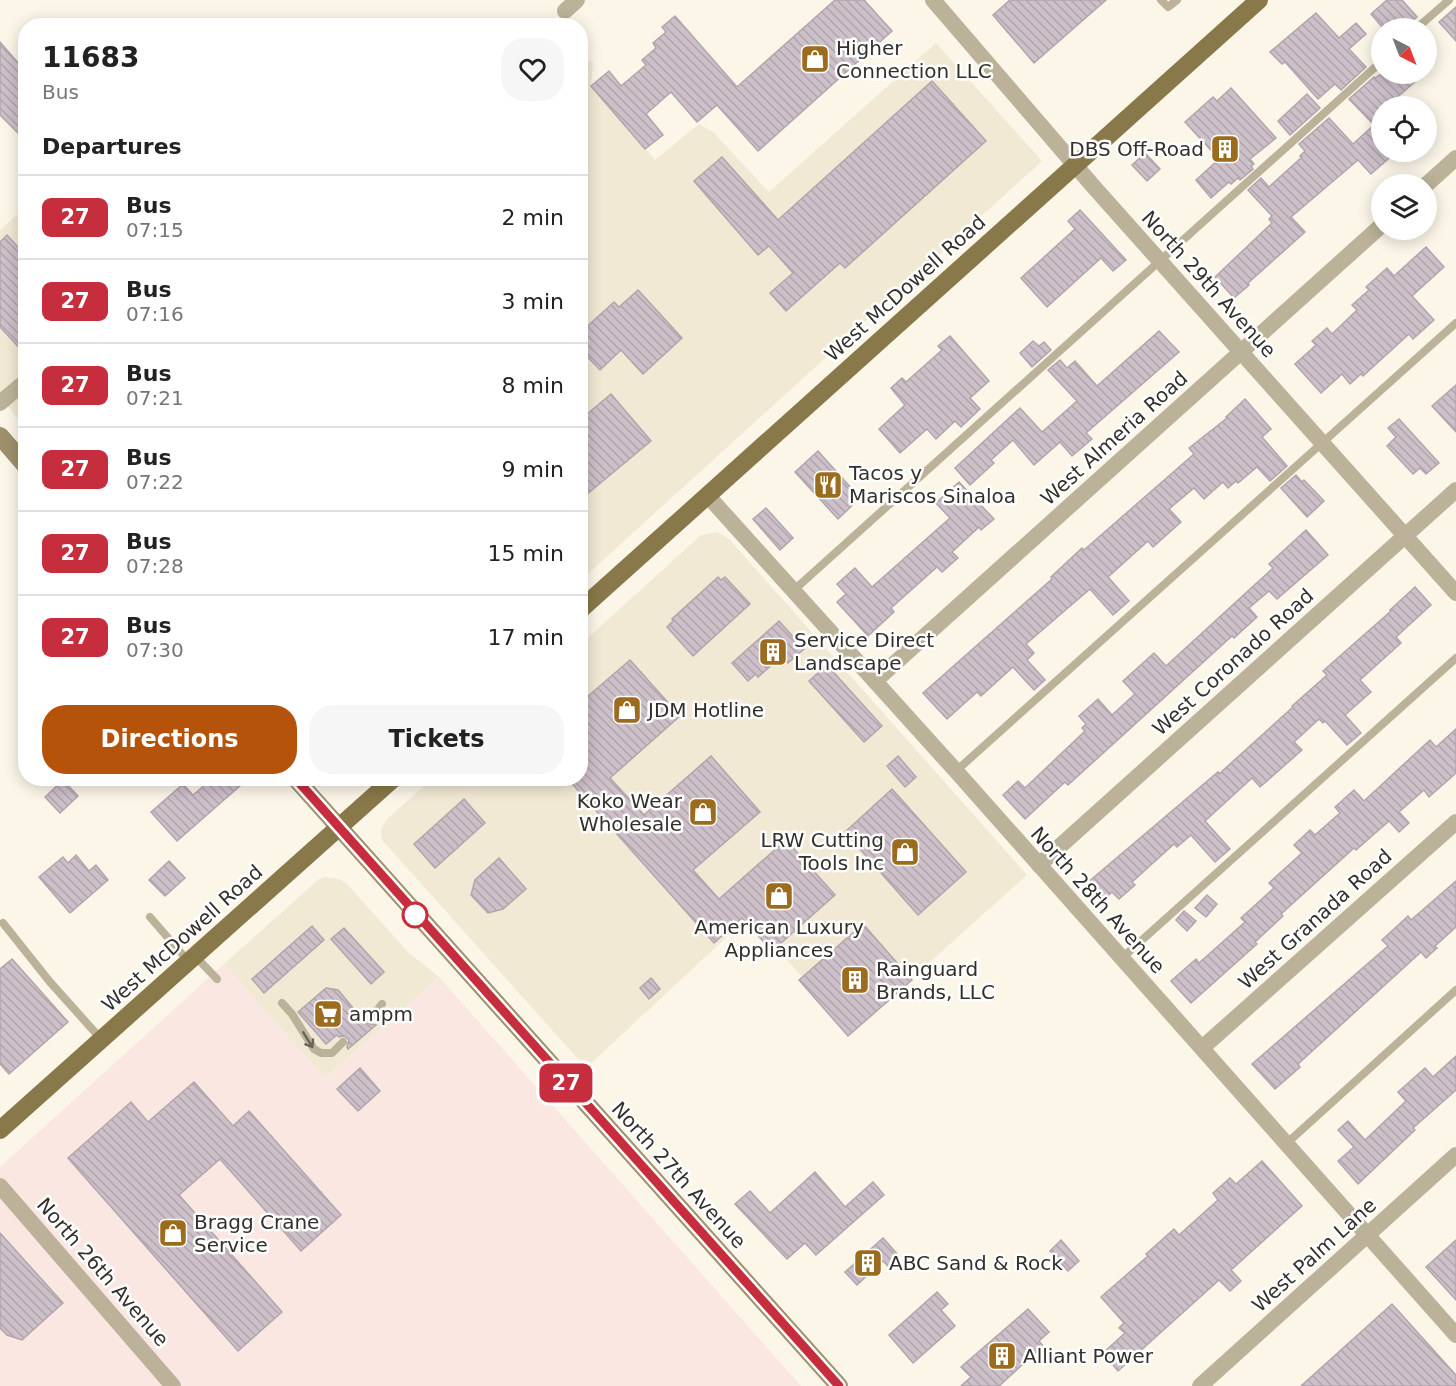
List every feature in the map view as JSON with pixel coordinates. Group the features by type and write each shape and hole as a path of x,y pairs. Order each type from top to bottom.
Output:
{"main road":[{"name":"West McDowell Road","path":"588,603 1259,0"},
{"path":"0,436 18,457"},
{"name":"North 27th Avenue","path":"302,786 838,1386"},
{"name":"West McDowell Road","path":"0,1130 385,786"}],"street":[{"name":"North 29th Avenue","path":"933,0 1075,165 1456,593"},
{"path":"1437,175 1456,158"},
{"name":"West Almeria Road","path":"875,681 1371,235"},
{"path":"0,403 18,388"},
{"name":"West Coronado Road","path":"1039,865 1456,490"},
{"name":"North 28th Avenue","path":"708,496 956,771 1456,1335"},
{"name":"West Granada Road","path":"1202,1048 1456,822"},
{"name":"West Palm Lane","path":"1200,1386 1456,1155"},
{"name":"North 26th Avenue","path":"0,1186 174,1386"}],"lane":[{"path":"1161,0 1168,8 1177,0"},
{"path":"1428,18 1449,0"},
{"path":"794,590 1371,71"},
{"path":"956,771 1456,323"},
{"path":"1122,958 1456,658"},
{"path":"150,917 192,959 217,979"},
{"path":"3,923 50,982 102,1039"},
{"path":"1286,1144 1456,990"},
{"path":"282,1003 292,1014 314,1049 321,1053 332,1053 343,1042"},
{"path":"370,1018 382,1004"}],"shaded area":[{"path":"936,43 1042,161 588,574 588,61 593,62 591,86 655,160 699,124 713,132 769,192"},
{"path":"18,214 18,419 0,397 0,230"},
{"path":"717,532 729,539 1027,875 852,1032 748,917 586,1068 382,840 381,830 386,820 424,786 588,786 588,638 701,535"},
{"path":"325,877 339,879 346,883 408,952 439,977 325,1078 224,964 319,879"},
{"path":"224,964 325,1078 439,977 801,1386 0,1386 0,1167"}],"building":[{"path":"835,0 864,0 892,31 758,151 717,105 697,122 671,92 646,114 663,135 645,149 591,86 609,71 621,86 646,65 642,60 656,48 653,43 666,32 662,27 675,16 737,87"},
{"path":"1010,0 1106,0 1034,63 993,15"},
{"path":"1387,0 1402,0 1417,17 1374,18 1371,14"},
{"path":"1456,7 1456,41 1439,22"},
{"path":"1316,13 1339,38 1356,23 1366,34 1349,49 1366,67 1341,90 1335,84 1318,99 1285,62 1282,64 1270,52"},
{"path":"0,42 18,63 18,133 0,115"},
{"path":"1371,80 1371,84 1413,84 1399,96 1371,96 1371,122 1349,99"},
{"path":"932,81 986,141 845,268 840,263 786,311 770,293 793,273 769,246 758,255 694,181 722,157 778,220"},
{"path":"1231,88 1276,138 1250,159 1254,164 1251,166 1253,169 1240,180 1238,178 1231,184 1229,182 1211,198 1196,180 1219,159 1185,122 1213,97 1217,101"},
{"path":"1307,94 1320,108 1290,135 1278,121"},
{"path":"1329,118 1353,144 1371,128 1371,162 1385,162 1371,174 1358,160 1291,217 1305,232 1234,298 1215,277 1272,223 1269,219 1272,216 1248,190 1261,178 1269,187 1302,157 1300,156 1305,151 1299,144"},
{"path":"1145,153 1160,169 1147,181 1132,165"},
{"path":"1080,210 1126,260 1113,271 1101,258 1047,307 1021,278 1075,229 1068,221"},
{"path":"7,235 18,247 18,346 0,327 0,242"},
{"path":"1426,247 1444,267 1412,296 1434,320 1413,339 1409,334 1363,376 1361,374 1350,384 1342,374 1321,393 1295,364 1316,345 1312,341 1327,328 1332,334 1357,310 1352,305 1369,290 1366,287 1387,268 1394,276"},
{"path":"638,290 682,338 643,374 621,350 600,370 588,357 588,326 614,302 619,307"},
{"path":"1159,331 1179,352 1086,433 1092,439 1072,456 1060,442 1034,465 1013,440 991,460 994,463 970,485 955,468 1020,408 1042,432 1077,401 1048,370 1060,360 1067,368 1075,361 1097,386"},
{"path":"950,336 989,381 970,398 980,409 961,427 955,421 936,439 927,429 900,453 879,429 905,405 891,388 902,378 906,382 942,350 938,346"},
{"path":"1033,341 1039,346 1044,342 1051,350 1032,367 1020,353"},
{"path":"1456,385 1456,432 1432,406"},
{"path":"611,394 651,441 588,493 588,413"},
{"path":"1245,399 1271,429 1262,437 1287,466 1270,481 1257,467 1238,483 1236,481 1228,488 1223,482 1204,499 1194,488 1169,509 1181,522 1153,547 1148,541 1108,577 1129,601 1113,615 1090,589 1026,644 1034,653 1027,660 1045,680 1034,690 1013,667 981,696 977,692 947,719 923,693 1052,579 1051,577 1082,548 1084,550 1194,454 1189,448 1227,418"},
{"path":"1399,419 1439,463 1426,474 1420,468 1413,474 1387,446 1396,437 1388,428"},
{"name":"Tacos y Mariscos Sinaloa","path":"818,451 860,498 838,519 795,472"},
{"path":"1296,475 1324,501 1307,517 1281,488"},
{"path":"959,482 994,519 981,530 979,527 952,552 958,558 942,572 937,567 891,608 894,612 868,636 837,602 846,594 837,584 855,568 872,587 950,518 936,503"},
{"path":"766,508 793,538 780,550 753,519"},
{"path":"1306,530 1328,555 1277,599 1269,591 1249,608 1257,617 1234,638 1232,636 1068,785 1065,782 1025,819 1003,795 1018,781 1025,788 1085,731 1082,728 1086,724 1079,716 1098,699 1112,715 1135,694 1123,681 1154,653 1166,666 1273,568 1269,564"},
{"path":"718,577 721,580 725,577 750,604 693,656 667,627 673,621 672,619"},
{"path":"1415,587 1431,605 1396,637 1401,643 1360,680 1371,692 1345,715 1361,733 1347,745 1325,721 1323,723 1319,719 1294,742 1302,750 1260,787 1252,778 1205,821 1230,849 1215,862 1191,835 1177,847 1174,844 1132,882 1135,885 1119,899 1112,892 1102,901 1087,883 1218,772 1219,774 1327,675 1323,671"},
{"name":"Service Direct Landscape","path":"779,621 804,649 788,663 782,656 758,677 756,674 748,681 732,663"},
{"path":"630,660 680,716 610,778 644,815 711,756 760,812 693,870 719,899 786,840 835,895 772,951 742,918 714,943 574,786 588,786 588,696"},
{"path":"827,665 882,726 864,742 809,681"},
{"path":"1456,729 1456,773 1429,797 1424,790 1399,812 1409,823 1399,832 1389,821 1356,850 1354,848 1281,914 1283,916 1255,942 1257,944 1191,1003 1171,981 1196,959 1199,963 1245,922 1241,918 1274,888 1269,883 1302,853 1294,845 1310,830 1315,835 1340,813 1335,807 1354,790 1364,801 1430,740 1436,747"},
{"path":"898,756 916,777 905,787 887,766"},
{"path":"57,786 69,786 78,796 60,813 45,797"},
{"path":"181,786 185,786 193,795 204,786 240,786 177,841 151,812"},
{"name":"LRW Cutting Tools Inc","path":"892,789 966,872 918,915 845,832"},
{"path":"464,799 485,823 435,868 414,844"},
{"path":"76,855 89,871 96,865 108,880 70,913 39,877 63,857 68,863"},
{"path":"499,858 526,889 503,909 488,913 471,895 475,880"},
{"path":"169,861 185,878 165,896 149,880"},
{"path":"1456,881 1456,927 1435,946 1437,948 1426,958 1421,952 1298,1064 1300,1067 1275,1089 1252,1064 1388,946 1382,940 1408,916 1411,920"},
{"path":"1207,895 1217,904 1206,917 1195,908"},
{"path":"1184,911 1196,921 1187,931 1176,920"},
{"name":"Rainguard Brands, LLC","path":"863,924 912,980 848,1036 799,980"},
{"path":"312,926 324,940 264,993 252,979"},
{"path":"344,928 384,972 371,984 331,939"},
{"path":"12,959 68,1022 9,1074 0,1064 0,969"},
{"path":"651,978 660,989 649,999 640,988"},
{"name":"ampm","path":"326,988 338,990 359,1015 364,1011 367,1023 376,1025 348,1049 349,1040 344,1036 337,1035 326,1044 298,1012"},
{"path":"1456,1056 1456,1090 1413,1128 1415,1130 1358,1184 1338,1161 1354,1147 1338,1130 1348,1121 1365,1140 1406,1101 1398,1092 1425,1068 1433,1077"},
{"path":"360,1068 380,1091 358,1111 337,1089"},
{"name":"Bragg Crane Service","path":"194,1082 233,1126 249,1111 341,1215 301,1251 220,1159 179,1195 282,1312 238,1351 68,1158 131,1102 148,1122"},
{"path":"1262,1161 1302,1206 1231,1270 1241,1281 1230,1291 1219,1280 1118,1371 1103,1353 1125,1333 1119,1328 1124,1323 1101,1297 1148,1256 1146,1254 1174,1229 1179,1235 1218,1200 1213,1193 1230,1178 1236,1184"},
{"path":"815,1172 845,1207 873,1182 884,1195 816,1255 805,1243 787,1259 735,1204 750,1191 770,1213"},
{"path":"0,1233 63,1303 22,1340 7,1335 0,1328"},
{"name":"ABC Sand & Rock","path":"883,1238 899,1256 888,1266 883,1261 857,1285 845,1272"},
{"path":"1061,1240 1079,1261 1068,1271 1050,1251"},
{"path":"1456,1240 1456,1300 1426,1267"},
{"path":"937,1292 948,1304 941,1310 955,1326 913,1363 889,1335"},
{"path":"1392,1304 1456,1375 1456,1386 1301,1386"},
{"name":"Alliant Power","path":"1028,1309 1049,1332 1039,1341 1043,1346 999,1386 961,1386 971,1377 961,1367"}],"bus line":[{"name":"27","path":"302,786 412,912 839,1386"}],"place":[{"name":"Higher Connection LLC","path":"815,59"},
{"name":"DBS Off-Road","path":"1225,149"},
{"name":"Tacos y Mariscos Sinaloa","path":"828,485"},
{"name":"Service Direct Landscape","path":"773,652"},
{"name":"JDM Hotline","path":"627,710"},
{"name":"Koko Wear Wholesale","path":"703,812"},
{"name":"LRW Cutting Tools Inc","path":"905,852"},
{"name":"American Luxury Appliances","path":"779,896"},
{"name":"Rainguard Brands, LLC","path":"855,980"},
{"name":"ampm","path":"328,1014"},
{"name":"Bragg Crane Service","path":"173,1233"},
{"name":"ABC Sand & Rock","path":"868,1263"},
{"name":"Alliant Power","path":"1002,1356"}]}
